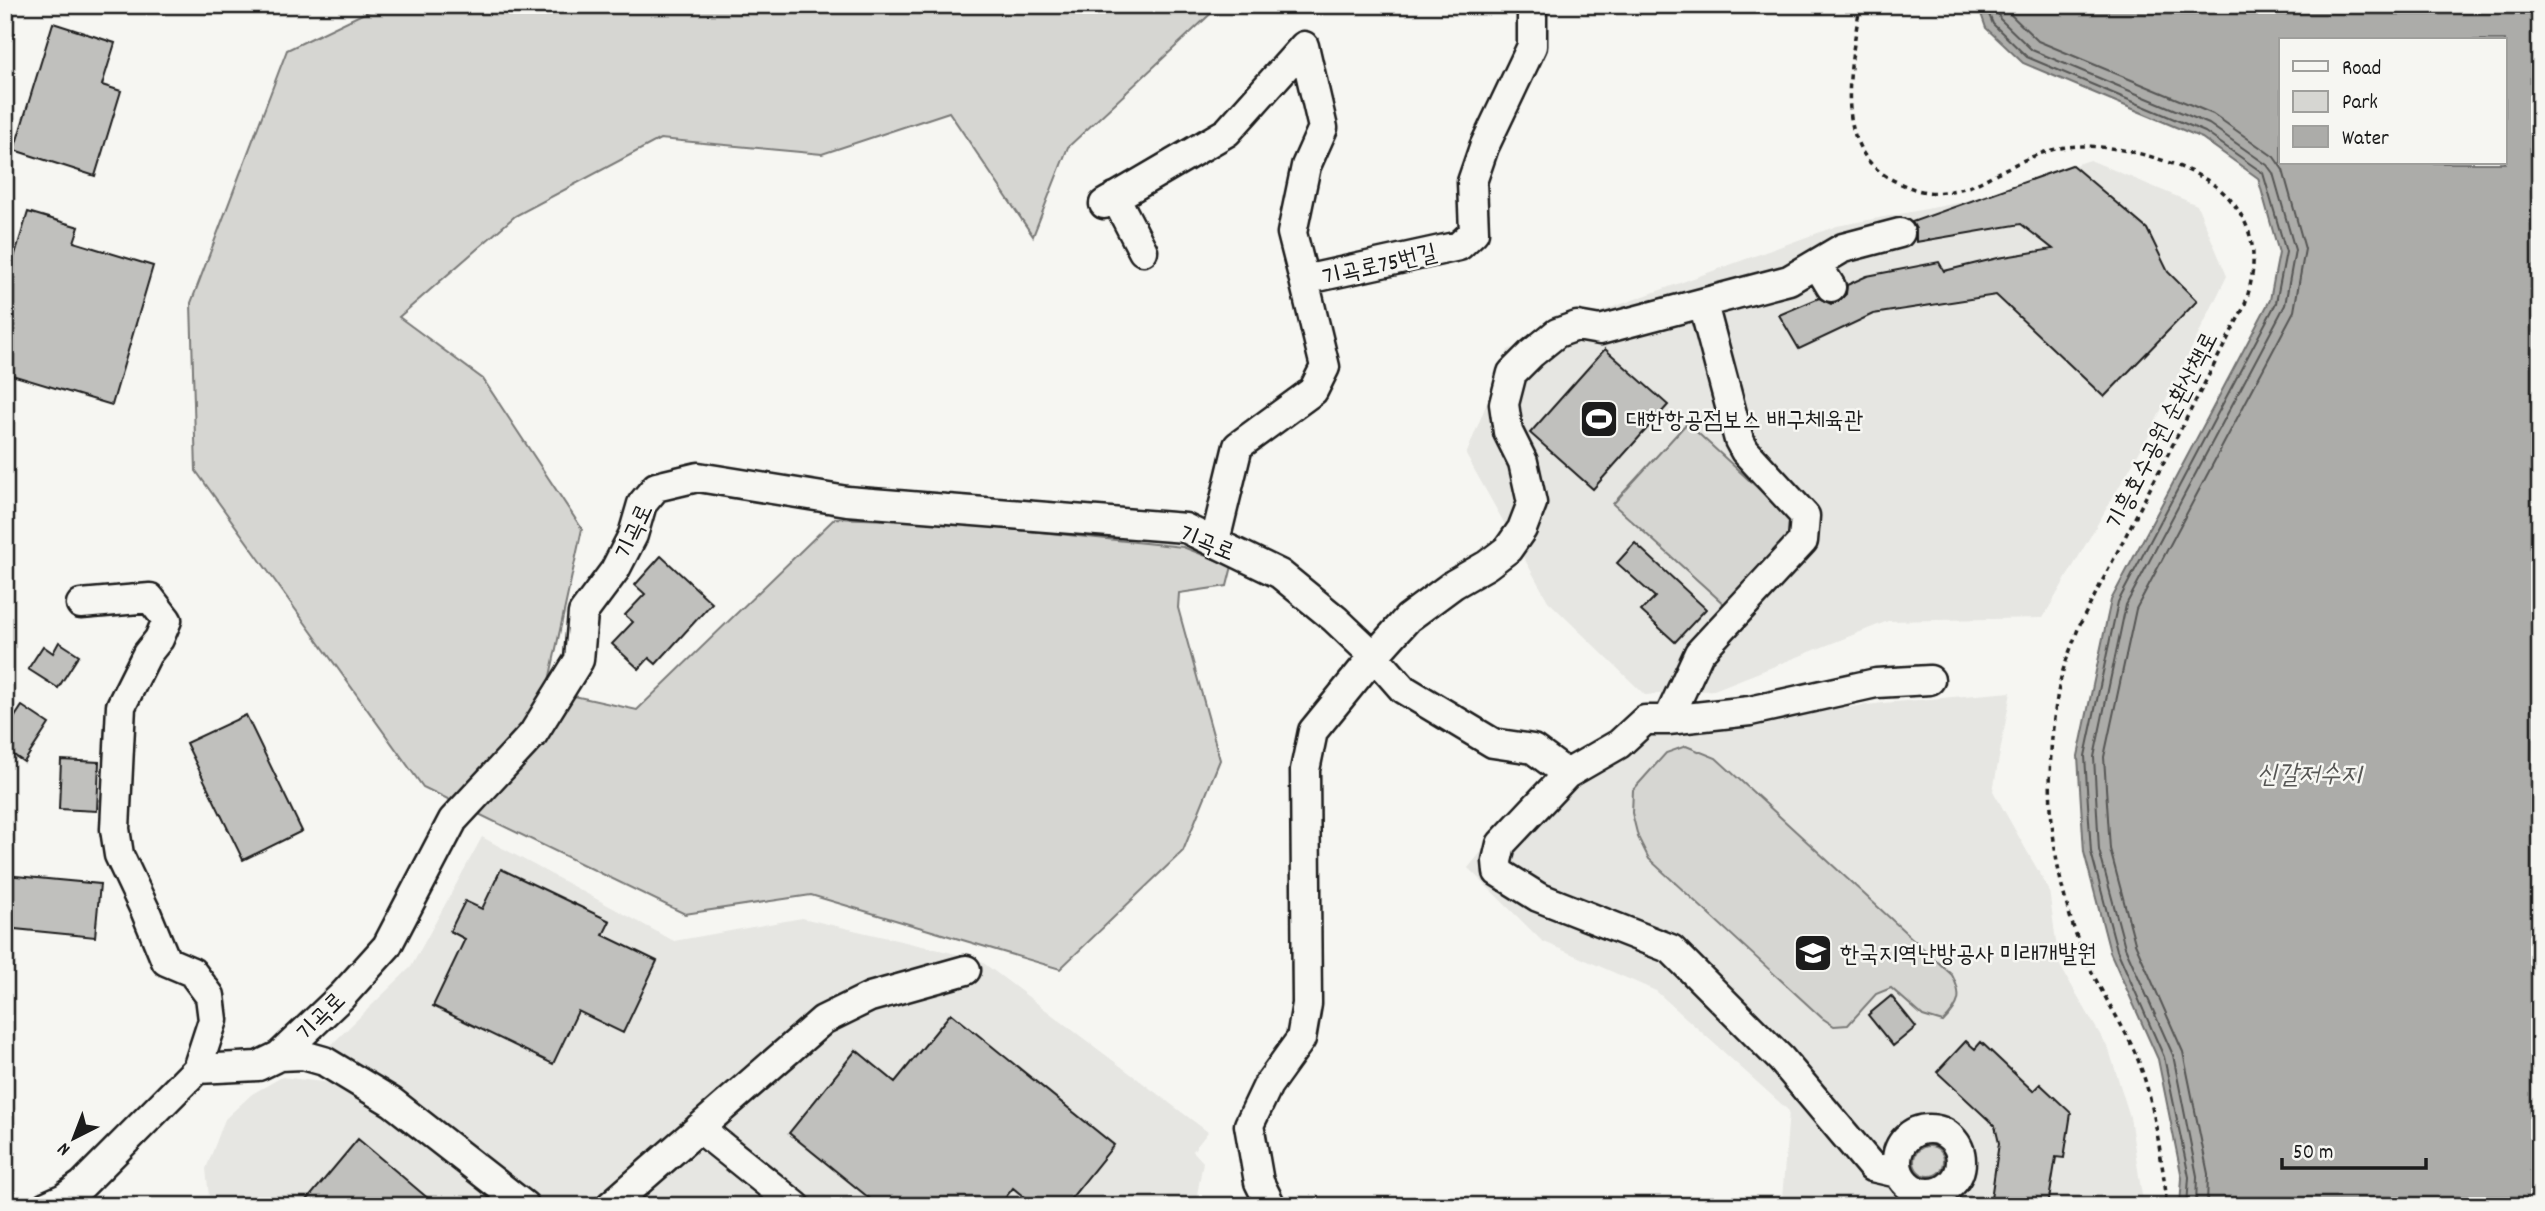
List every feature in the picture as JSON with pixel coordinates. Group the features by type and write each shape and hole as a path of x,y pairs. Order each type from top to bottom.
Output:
{"street":[{"name":"기곡로75번길","path":"1215,541 1238,446 1313,391 1325,367 1304,280 1459,246 1474,232 1472,183 1485,148 1532,46 1532,5"},
{"path":"1143,251 1110,200 1227,132 1304,46 1323,128 1306,166 1292,233 1304,280"},
{"path":"1271,1206 1259,1182 1250,1125 1268,1085 1301,1039 1307,1004 1305,770 1314,730 1408,618 1508,549 1522,529 1532,503 1523,463 1508,432 1504,404 1512,373 1558,333 1577,326 1600,330 1789,280 1824,276 1843,248 1900,233"},
{"path":"1668,720 1699,653 1803,541 1805,516 1745,451 1739,440 1703,304"},
{"name":"기곡로","path":"197,1069 258,1066 279,1056 342,996 387,946 453,820 533,734 579,660 583,612 615,570 633,536 642,504 656,487 698,477 847,501 1185,528 1280,574 1335,619 1374,656 1403,689 1493,743 1533,749 1567,774"},
{"path":"46,1206 64,1198 82,1185 197,1069 213,1020 210,996 192,972 166,961 119,855 116,830 121,706 167,620 150,598 80,604"},
{"path":"1898,1173 1872,1167 1780,1059 1671,950 1538,897 1498,872 1497,861 1500,844 1567,774 1619,744 1645,720 1750,711 1876,683 1930,680"},
{"path":"610,1206 823,1020 870,996 966,970"},
{"path":"279,1056 303,1055 324,1061 392,1102 525,1206"},
{"path":"699,1128 796,1206"}],"path":[{"name":"기흥호수공원 순환산책로","path":"1860,5 1848,94 1850,116 1862,152 1874,167 1890,179 1917,191 1938,194 1971,186 2039,153 2063,147 2122,148 2153,157 2222,191 2240,211 2251,235 2253,279 2244,307 2079,626 2060,680 2050,752 2053,826 2059,873 2089,967 2140,1066 2153,1114 2166,1193 2165,1206"}],"shaded area":[{"path":"2090,160 2197,205 2227,276 2148,437 2043,618 1888,621 1714,690 1645,695 1548,601 1466,455 1508,350 1575,321 1837,226 1963,202"},
{"name":"한국지역난방공사 미래개발원","path":"2011,692 1993,791 2049,890 2059,964 2109,1050 2130,1117 2142,1196 2139,1206 1788,1206 1782,1199 1789,1111 1656,991 1542,941 1468,868 1510,817 1651,733 1883,703"},
{"path":"482,837 674,941 802,918 978,959 1208,1132 1193,1151 1203,1162 1195,1206 561,1206 545,1203 374,1072 329,1047 411,967"},
{"path":"282,1077 339,1084 509,1206 210,1206 206,1169 225,1119 252,1094"}],"green space":[{"path":"381,5 1220,5 1068,147 1033,236 949,112 822,154 660,139 515,216 399,317 483,379 582,529 547,690 637,710 835,518 942,522 1183,547 1232,566 1227,586 1179,593 1178,608 1220,760 1183,851 1060,969 811,895 685,914 423,787 196,471 191,303 287,50"},
{"path":"1687,423 1798,525 1725,605 1613,504"},
{"path":"1686,746 1716,758 1952,975 1958,989 1958,1000 1943,1022 1923,1016 1891,988 1876,994 1848,1025 1834,1026 1822,1018 1649,859 1638,837 1632,813 1633,790 1666,753"},
{"path":"1929,1146 1940,1150 1944,1161 1940,1172 1929,1176 1918,1172 1914,1161 1918,1150"}],"water":[{"name":"신갈저수지","path":"1978,5 2540,5 2540,1206 2180,1206 2182,1178 2158,1059 2110,952 2084,852 2078,756 2111,600 2270,300 2279,253 2258,178 2202,138 2023,63 1986,28"}],"building":[{"path":"53,23 115,43 102,85 121,91 95,176 14,150"},
{"path":"2072,165 2147,229 2168,272 2197,301 2104,397 1996,295 1873,314 1799,349 1779,315 1819,298 1831,304 1839,301 1846,294 1847,285 1867,276 1939,262 1944,271 2053,249 2021,224 1916,242 1916,229 1912,222"},
{"path":"28,212 79,227 74,242 153,266 112,405 5,373 5,287"},
{"name":"대한항공점보스 배구체육관","path":"1605,349 1668,405 1593,489 1530,433"},
{"path":"1635,543 1706,609 1675,642 1641,611 1655,597 1617,563"},
{"path":"661,556 712,603 656,664 649,658 639,669 612,644 633,622 625,615 645,594 635,585"},
{"path":"59,642 79,655 58,688 28,669 43,646 53,653"},
{"path":"22,706 49,724 24,762 5,749 5,732"},
{"path":"246,715 302,831 243,860 186,743"},
{"path":"61,760 99,762 97,811 59,809"},
{"path":"501,869 610,921 603,935 657,961 623,1033 578,1011 553,1064 433,1006 465,939 450,931 465,901 482,909"},
{"path":"5,875 100,884 95,937 5,928"},
{"path":"1891,996 1916,1027 1893,1046 1868,1015"},
{"path":"951,1013 1114,1145 1065,1206 1035,1206 1013,1188 999,1206 879,1206 789,1133 856,1050 895,1082"},
{"path":"1966,1041 1975,1049 1981,1042 2033,1091 2040,1084 2071,1113 2064,1158 2056,1157 2048,1206 2000,1206 2001,1201 1991,1199 1999,1143 1995,1126 1937,1072"},
{"path":"358,1139 437,1206 302,1206"}],"place":[{"name":"대한항공점보스 배구체육관","path":"1599,419"},
{"name":"한국지역난방공사 미래개발원","path":"1813,953"}]}
